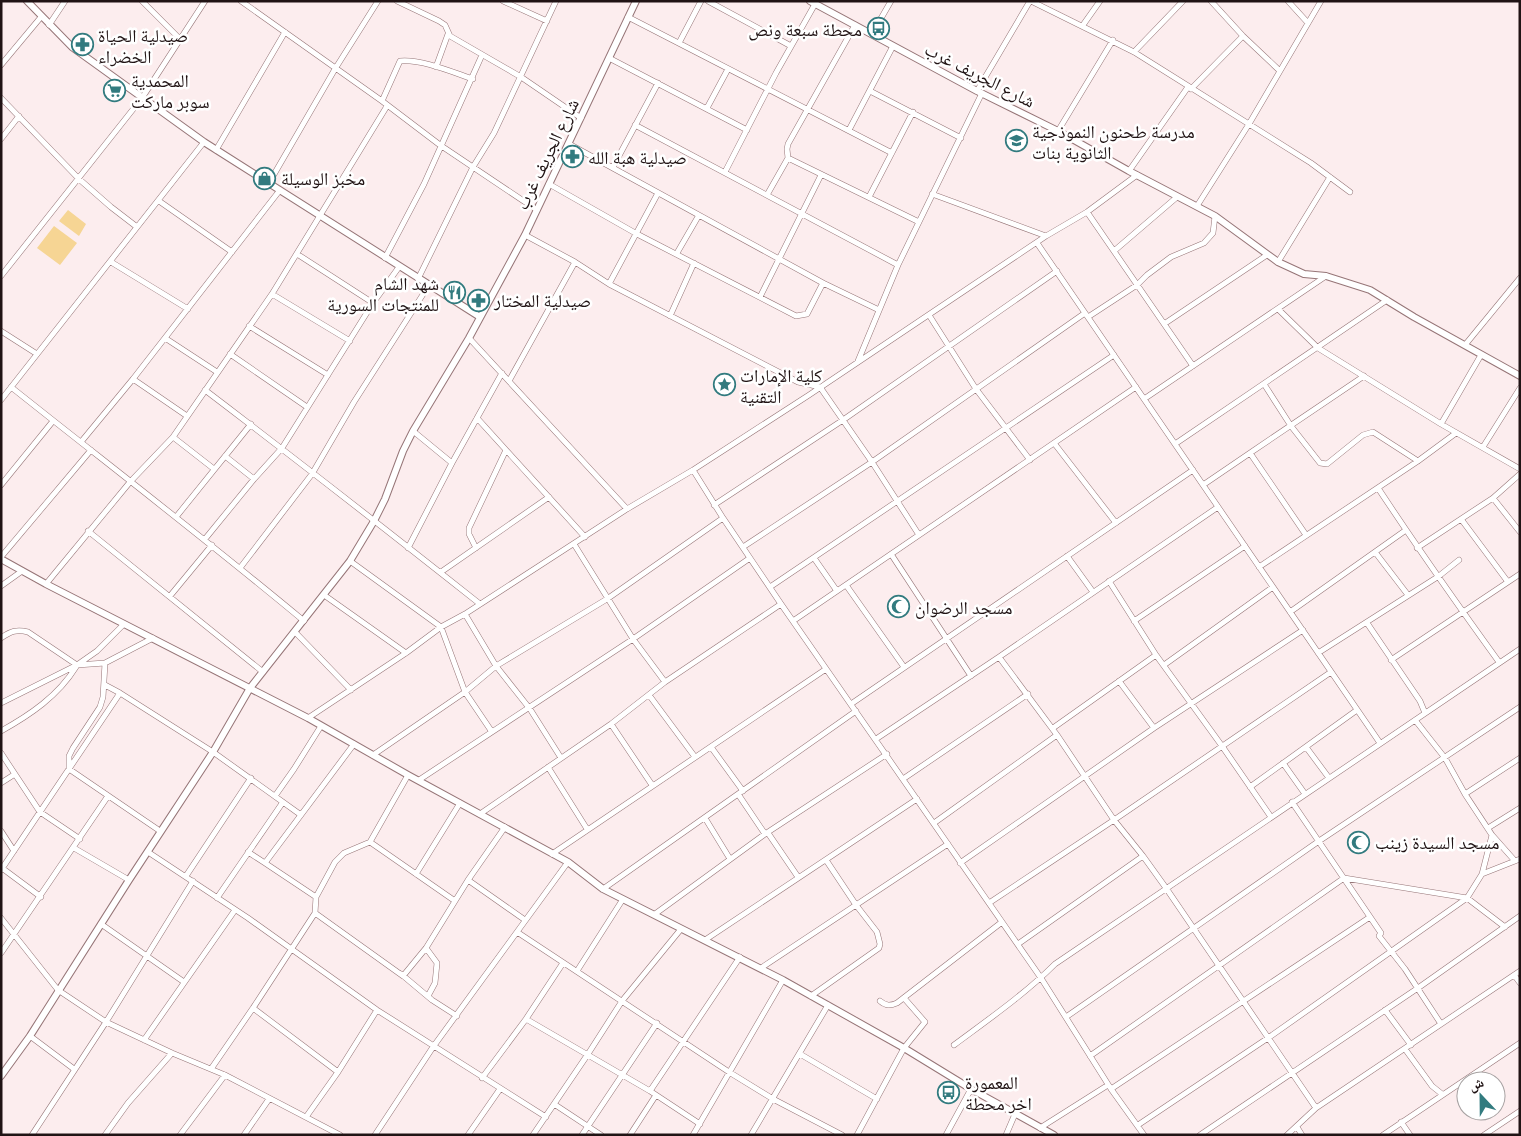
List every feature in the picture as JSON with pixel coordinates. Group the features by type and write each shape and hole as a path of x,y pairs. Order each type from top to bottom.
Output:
{"street":[{"path":"27,1 72,47 204,142 480,317"},
{"path":"49,24 65,1"},
{"path":"142,1 181,40"},
{"path":"1,276 142,98 205,1"},
{"path":"241,1 382,101 440,145 537,210"},
{"path":"269,183 335,69 378,1"},
{"path":"397,1 445,25 448,34 436,67"},
{"path":"503,1 547,21"},
{"path":"418,279 473,167 494,133 556,1"},
{"name":"شارع الجريف غرب","path":"1,1076 30,1036 160,831 213,752 250,688 350,561 374,521 385,499 403,450 413,431 470,338 525,235 636,1"},
{"path":"679,43 700,1"},
{"path":"708,1 791,46"},
{"path":"872,34 891,1"},
{"path":"858,361 878,310 932,194 961,138 979,92 1030,1 1083,25 1134,52 1311,163 1350,192"},
{"path":"1083,25 1100,1"},
{"path":"1134,52 1183,1"},
{"path":"1211,1 1243,36 1280,70"},
{"path":"1288,1 1308,23"},
{"path":"1197,206 1249,124 1321,1"},
{"path":"725,172 729,161 769,90 812,2"},
{"name":"شارع الجريف غرب","path":"812,2 1215,216 1278,262 1304,274 1326,276 1370,290 1520,376"},
{"path":"1,65 41,17"},
{"path":"628,17 892,153"},
{"path":"767,195 788,158 788,144 855,25"},
{"path":"216,150 285,32"},
{"path":"448,34 582,118"},
{"path":"1129,171 1190,88 1243,36"},
{"path":"1058,131 1112,40"},
{"path":"849,130 893,46"},
{"path":"385,258 424,184 440,145 473,79 482,55"},
{"path":"609,58 747,130"},
{"path":"382,101 400,61 407,60 436,67 473,79"},
{"path":"707,108 728,69"},
{"path":"613,167 658,83"},
{"path":"870,91 961,138"},
{"path":"1,98 79,179 137,226"},
{"path":"46,584 130,482 173,437 272,294 387,106"},
{"path":"869,197 913,112"},
{"path":"1,139 19,116"},
{"path":"635,125 898,266"},
{"path":"1,400 204,142"},
{"path":"568,144 823,283 878,310"},
{"path":"788,158 821,176 919,222"},
{"path":"308,718 406,653 441,627 465,614 627,509 693,470 820,387 1046,236 1087,212 1137,175"},
{"path":"760,297 821,176"},
{"path":"1278,262 1330,178"},
{"path":"549,184 637,234 796,316 806,314 812,307 823,283"},
{"path":"81,442 188,309 280,190"},
{"path":"609,284 658,194"},
{"path":"932,194 1046,236"},
{"path":"1114,251 1177,197"},
{"path":"159,201 232,252"},
{"path":"1087,212 1193,366"},
{"path":"677,253 699,215"},
{"path":"743,547 872,462 976,389 1087,315 1137,285 1171,257 1204,242 1213,233 1215,216"},
{"path":"525,235 609,284 798,382 820,387 872,462 919,535"},
{"path":"1037,243 1380,743"},
{"path":"297,254 373,303"},
{"path":"1164,324 1267,255"},
{"path":"111,262 188,309"},
{"path":"509,381 574,262"},
{"path":"670,316 694,263"},
{"path":"205,539 282,448 373,303 399,266"},
{"path":"714,505 843,420 1057,271"},
{"path":"1144,399 1326,276"},
{"path":"1465,345 1520,278"},
{"path":"240,568 312,474 354,402 429,285"},
{"path":"272,294 350,342"},
{"path":"1175,444 1387,300"},
{"path":"1278,308 1318,348 1456,433 1520,469"},
{"path":"928,315 976,389 1030,460"},
{"path":"250,326 328,375"},
{"path":"1,331 37,354"},
{"path":"165,338 217,372"},
{"path":"470,338 627,509"},
{"path":"230,354 307,407"},
{"path":"770,587 1114,355"},
{"path":"1441,424 1481,355"},
{"path":"408,548 452,463 502,374"},
{"path":"1203,485 1364,376"},
{"path":"132,379 187,416"},
{"path":"1264,384 1291,426 1320,463 1327,464 1363,435 1373,432 1418,461"},
{"path":"11,387 205,539 304,621"},
{"path":"793,621 1136,387"},
{"path":"1483,447 1520,388"},
{"path":"205,390 282,448 312,474 480,604"},
{"path":"477,418 585,537"},
{"path":"1,485 53,421"},
{"path":"176,517 251,424"},
{"path":"413,431 452,463"},
{"path":"1259,567 1418,461 1456,433"},
{"path":"173,437 214,469"},
{"path":"1054,443 1116,522"},
{"path":"90,450 1,558 46,584 308,718 568,862 603,889 655,914 681,930 761,968 1054,1135"},
{"path":"476,548 469,534 469,528 506,450"},
{"path":"1250,453 1306,535"},
{"path":"225,456 254,479"},
{"path":"693,470 714,505 781,604 1018,944 1109,1087 1144,1135"},
{"path":"850,704 1193,470"},
{"path":"1417,548 1493,498 1520,474"},
{"path":"1378,488 1417,548 1439,576 1499,662"},
{"path":"440,572 549,497"},
{"path":"1493,498 1520,532"},
{"path":"876,739 1218,506"},
{"path":"373,755 465,692 496,666 607,598 723,518"},
{"path":"1461,519 1508,582"},
{"path":"1290,612 1406,530"},
{"path":"88,532 263,672"},
{"path":"574,544 633,639 665,682"},
{"path":"170,596 212,545"},
{"path":"1134,621 1245,546"},
{"path":"1375,552 1408,595"},
{"path":"891,554 971,676"},
{"path":"1067,556 1093,592"},
{"path":"420,780 530,709 750,558"},
{"path":"814,558 837,591"},
{"path":"1318,653 1439,576 1459,560"},
{"path":"350,561 441,627 465,692 492,732"},
{"path":"1,586 22,570"},
{"path":"1391,660 1520,574"},
{"path":"1109,581 1156,655 1271,817"},
{"path":"846,585 904,667"},
{"path":"1164,665 1273,587"},
{"path":"324,595 406,653"},
{"path":"480,814 610,724 665,682 781,604"},
{"path":"465,614 496,666 530,709 561,758"},
{"path":"1367,623 1420,701 1425,713"},
{"path":"1,695 3,702 76,665 97,651 124,624"},
{"path":"1,638 13,630 28,632 76,665 105,663 153,638"},
{"path":"960,863 1190,703 1303,630"},
{"path":"295,632 351,690"},
{"path":"954,1045 1041,978 1055,964 1520,649"},
{"path":"1052,728 1156,655"},
{"path":"999,657 1058,735 1114,820 1166,888 1316,1108"},
{"path":"69,769 69,756 100,707 105,685 105,663"},
{"path":"1,731 28,716 49,699 68,680 76,665"},
{"path":"552,854 826,669"},
{"path":"989,903 1331,672"},
{"path":"1119,681 1154,728"},
{"path":"105,685 213,752 301,815"},
{"path":"41,897 2,869 120,693"},
{"path":"903,779 1028,694"},
{"path":"649,695 695,757"},
{"path":"1066,1017 1320,841 1520,707"},
{"path":"1250,787 1357,710"},
{"path":"603,889 856,711"},
{"path":"1416,720 1445,758 1465,794 1492,835 1517,860 1482,874"},
{"path":"610,724 652,785"},
{"path":"275,796 321,726"},
{"path":"934,823 1058,735"},
{"path":"265,863 354,744"},
{"path":"711,747 766,834 798,878"},
{"path":"1306,747 1329,778"},
{"path":"1,753 40,812 80,839"},
{"path":"655,914 766,834 887,754"},
{"path":"1465,794 1520,758"},
{"path":"1283,763 1305,794"},
{"path":"548,767 587,829"},
{"path":"69,769 160,831"},
{"path":"1,783 15,774"},
{"path":"211,1069 315,913 316,897 335,862 344,853 370,842 408,775"},
{"path":"186,876 251,778"},
{"path":"1,953 41,897 108,796"},
{"path":"705,940 917,799"},
{"path":"217,898 283,802"},
{"path":"1292,802 1381,933 1379,936 1418,988 1441,1024"},
{"path":"416,874 460,803"},
{"path":"1488,828 1520,808"},
{"path":"705,818 730,859"},
{"path":"403,976 426,948 468,880 506,828"},
{"path":"1,831 14,851"},
{"path":"1138,1125 1268,1038 1466,898 1482,874 1492,835"},
{"path":"370,842 455,901"},
{"path":"761,968 948,844"},
{"path":"74,848 129,880"},
{"path":"148,852 186,876 377,1010 546,1117"},
{"path":"248,852 316,897"},
{"path":"1018,944 1143,856"},
{"path":"811,996 879,948 880,944 877,932 856,906 826,860"},
{"path":"375,1135 434,1047 568,862"},
{"path":"1090,1056 1344,878 1466,898 1505,927"},
{"path":"468,880 526,920"},
{"path":"32,1135 106,1022 193,881"},
{"path":"576,972 623,900"},
{"path":"144,1040 235,910"},
{"path":"315,913 457,1016"},
{"path":"1200,1135 1418,988 1520,916"},
{"path":"1040,1128 1109,1087 1370,917"},
{"path":"1,918 58,990 106,1022 225,1075 340,1135"},
{"path":"880,1001 890,1006 897,1003 1002,922"},
{"path":"101,924 184,982"},
{"path":"534,1135 622,1001 681,930"},
{"path":"517,932 729,1072 773,1099 842,1135"},
{"path":"426,948 438,963 435,983 428,996"},
{"path":"650,1091 740,957"},
{"path":"482,1078 526,1019 563,963"},
{"path":"1287,1135 1316,1108 1520,971"},
{"path":"1514,975 1520,983"},
{"path":"693,1135 783,980"},
{"path":"856,1135 904,1048 925,1022 904,998"},
{"path":"751,1135 828,1005"},
{"path":"253,1008 338,1072"},
{"path":"306,1117 338,1072 377,1010"},
{"path":"1385,1010 1411,1045"},
{"path":"526,1019 650,1091 700,1124"},
{"path":"582,1135 657,1023"},
{"path":"30,1036 74,1069"},
{"path":"1383,1135 1520,1043"},
{"path":"1405,1049 1432,1086 1442,1094"},
{"path":"105,1135 128,1103 172,1053"},
{"path":"800,1054 877,1098"},
{"path":"180,1135 225,1075"},
{"path":"468,1135 500,1089"},
{"path":"946,1135 971,1089"},
{"path":"633,1134 656,1095"},
{"path":"244,1135 269,1099"},
{"path":"554,1104 601,1135"},
{"path":"1484,1135 1520,1111"},
{"path":"1006,1135 1015,1114"},
{"path":"1401,1122 1410,1135"},
{"path":"1297,1127 1302,1135"}],"shaded area":[{"path":"68,210 86,224 79,236 59,221"},
{"path":"54,226 77,243 60,265 37,248"}],"place":[{"name":"محطة سبعة ونص","path":"878,29"},
{"name":"صيدلية الحياة الخضراء","path":"82,45"},
{"name":"المحمدية سوبر ماركت","path":"115,90"},
{"name":"مدرسة طحنون النموذجية الثانوية بنات","path":"1016,141"},
{"name":"صيدلية هبة الله","path":"572,157"},
{"name":"مخبز الوسيلة","path":"265,178"},
{"name":"شهد الشام للمنتجات السورية","path":"455,293"},
{"name":"صيدلية المختار","path":"478,300"},
{"name":"كلية الإمارات التقنية","path":"724,385"},
{"name":"مسجد الرضوان","path":"899,607"},
{"name":"مسجد السيدة زينب","path":"1359,842"},
{"name":"المعمورة اخر محطة","path":"949,1092"}]}
